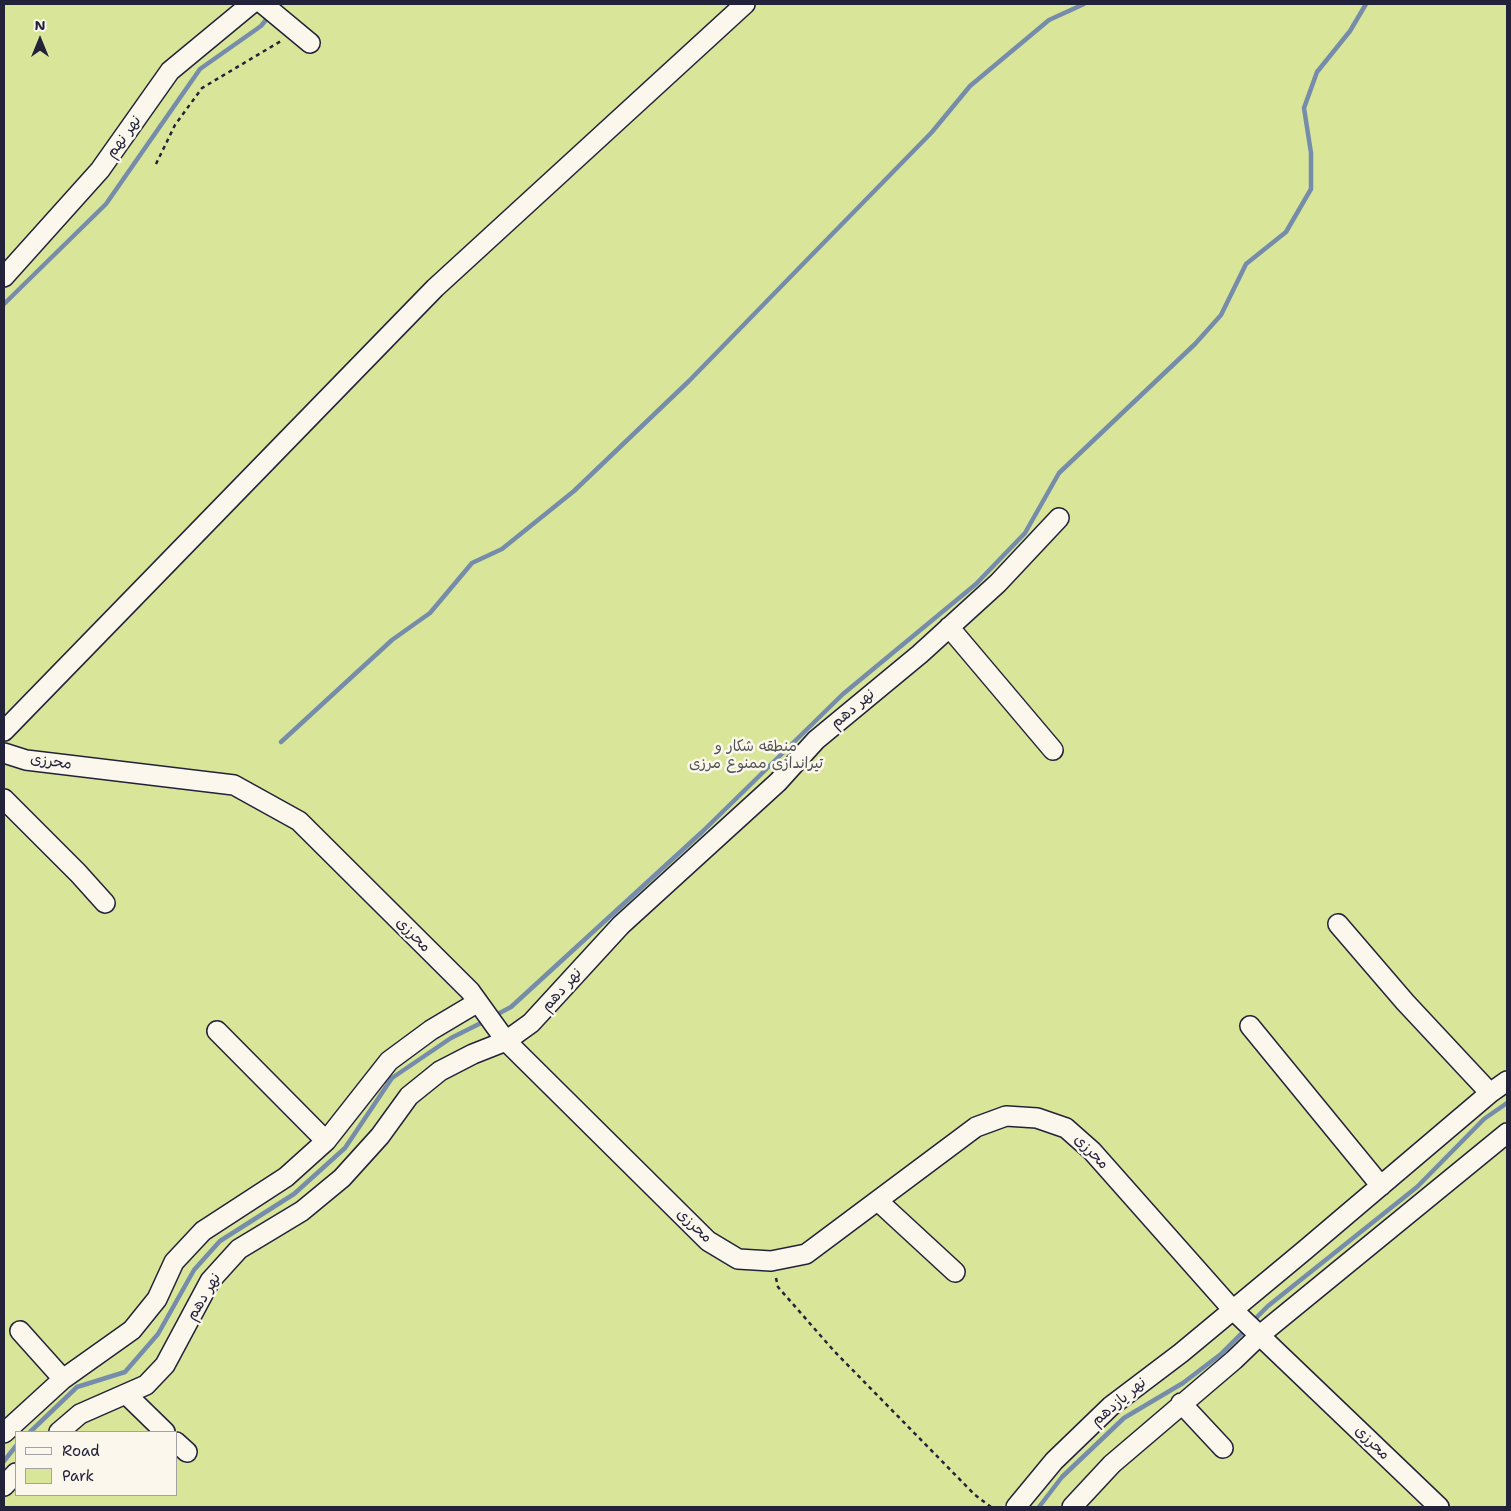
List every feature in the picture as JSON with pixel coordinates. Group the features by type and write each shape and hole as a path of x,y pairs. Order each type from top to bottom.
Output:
{"street":[{"path":"259,4 296,32"},
{"name":"نهر نهم","path":"4,277 100,170 170,71 259,4"},
{"path":"4,731 435,288 745,4"},
{"name":"نهر دهم","path":"60,1431 80,1414 146,1385 164,1365 210,1281 239,1249 302,1211 342,1178 380,1136 409,1096 440,1070 531,1023 621,925 778,782 816,740 998,583 1059,518"},
{"path":"949,627 1053,750"},
{"name":"محرزی","path":"4,753 26,760 234,786 299,821 470,991 503,1037 708,1242 738,1259 771,1261 806,1254 976,1127 1006,1116 1038,1118 1066,1128 1092,1151 1236,1312 1439,1507"},
{"path":"4,798 78,873 105,904"},
{"path":"1338,924 1405,1002 1490,1093"},
{"path":"4,1433 63,1379 132,1330 157,1299 174,1262 203,1231 286,1176 326,1141 388,1061 431,1030 481,1006"},
{"path":"1250,1026 1381,1186"},
{"path":"217,1031 326,1141"},
{"name":"نهر یازدهم","path":"1016,1507 1054,1461 1111,1406 1236,1312 1490,1093 1507,1081"},
{"path":"1072,1507 1112,1464 1181,1403 1234,1360 1257,1332 1507,1133"},
{"path":"878,1202 955,1272"},
{"path":"20,1331 63,1379"},
{"path":"127,1394 164,1431"},
{"path":"1181,1403 1223,1448"},
{"path":"4,1486 15,1474"}],"path":[{"path":"156,164 175,125 202,88 296,32"},
{"path":"771,1261 778,1287 834,1351 975,1495 991,1507"}],"green space":[{"name":"منطقه شکار و تیراندازی ممنوع مرزی","path":"4,4 1507,4 1507,1507 4,1507"}],"waterway":[{"path":"281,742 392,640 430,613 472,563 502,549 574,491 689,381 932,132 970,86 1049,20 1084,4"},
{"path":"494,1016 511,1007 702,832 843,694 976,584 1025,533 1059,473 1195,344 1221,315 1246,264 1286,232 1311,189 1311,153 1304,108 1317,72 1350,31 1366,4"},
{"path":"4,304 106,204 200,69 261,26 270,15"},
{"path":"31,1431 77,1387 125,1372 158,1334 194,1270 220,1241 294,1194 345,1148 392,1078 451,1038 485,1021"},
{"path":"1253,1321 1268,1306 1417,1187 1484,1119 1507,1103"},
{"path":"1039,1507 1062,1477 1124,1418 1183,1383 1221,1354 1246,1329"},
{"path":"4,1461 15,1447"}]}
